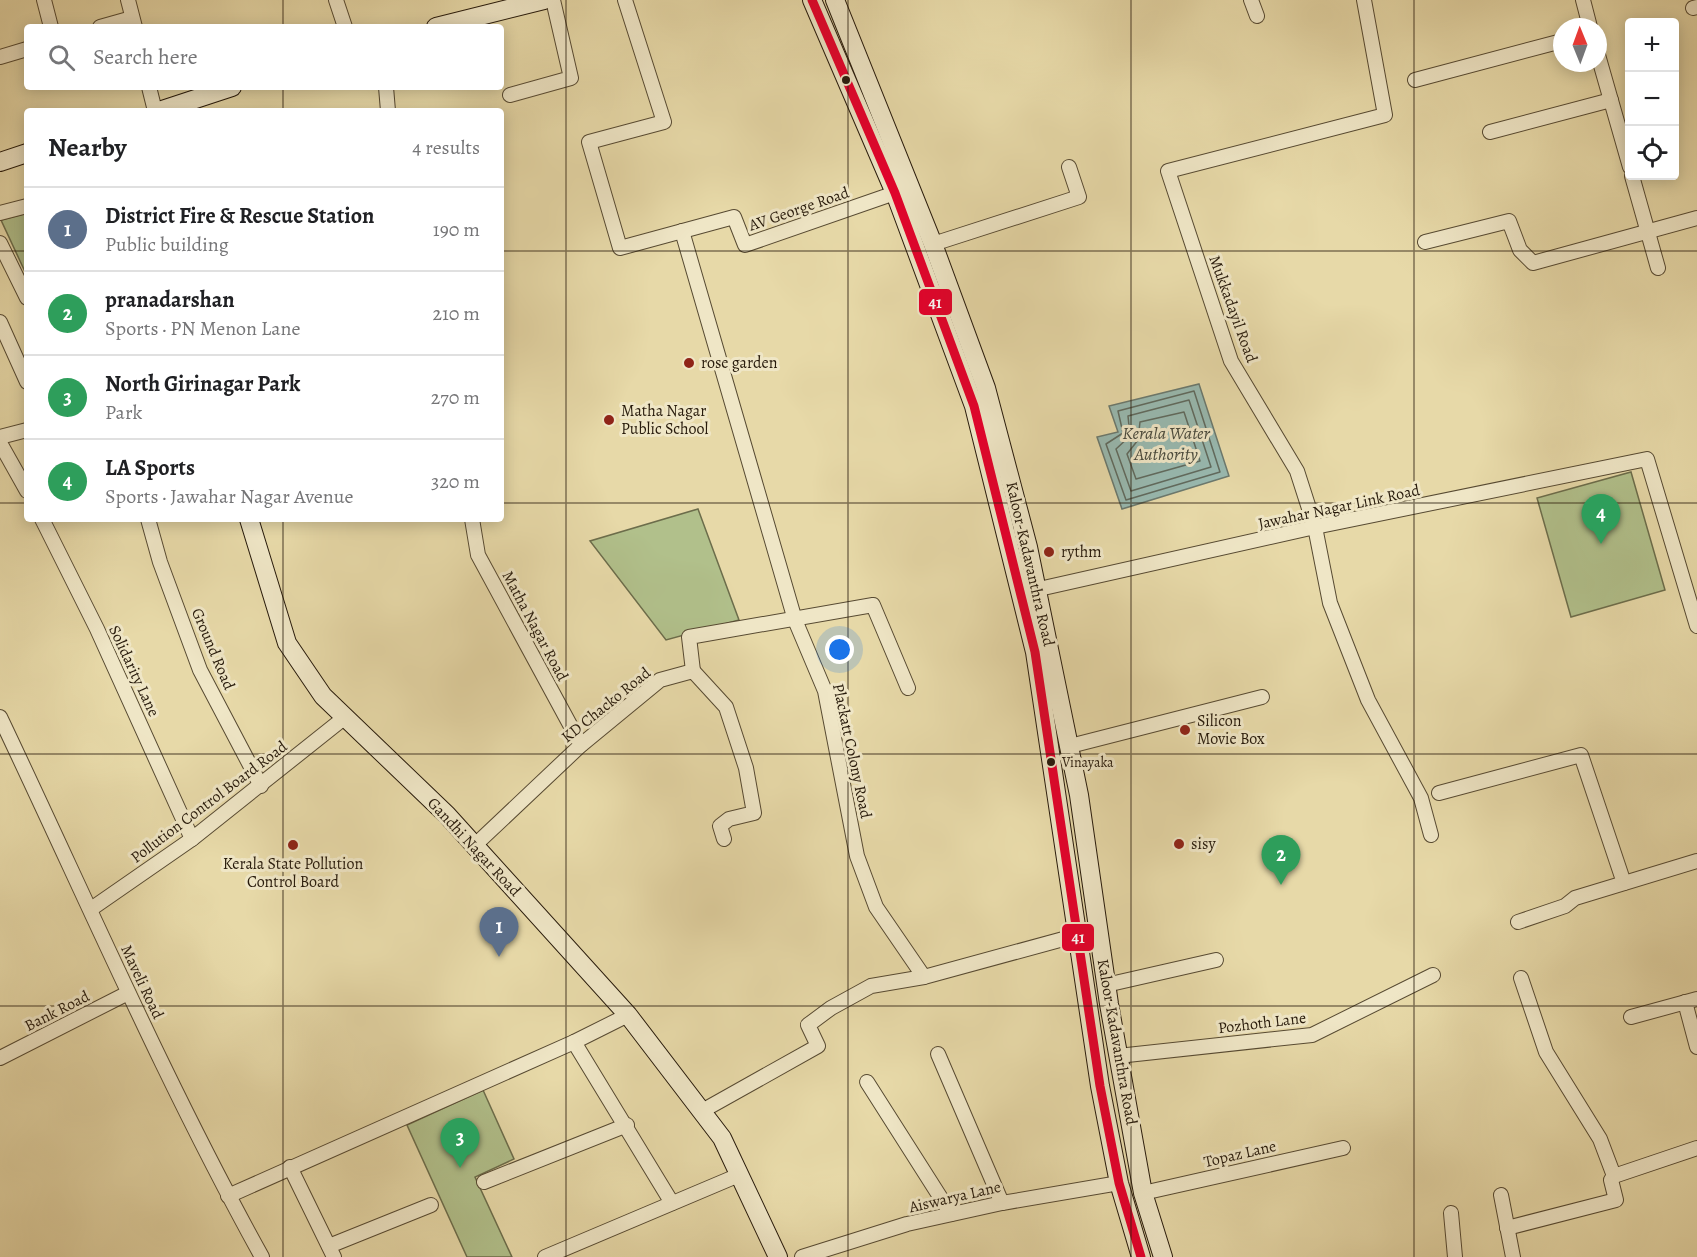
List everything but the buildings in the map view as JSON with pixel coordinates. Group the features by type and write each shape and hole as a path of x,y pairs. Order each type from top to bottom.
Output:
{"main road":[{"path":"448,24 544,0"},
{"name":"Kaloor-Kadavanthra Road","path":"812,0 965,356 986,388 1038,589 1080,795 1118,1056 1143,1193 1163,1257"},
{"name":"Kaloor-Kadavanthra Road","path":"835,0 933,244 965,356 974,406 1035,652 1100,1086 1119,1183 1141,1257"},
{"path":"166,108 223,90"},
{"path":"0,162 24,154"},
{"name":"Gandhi Nagar Road","path":"250,522 287,643 323,696 447,815 628,1015 722,1138 777,1257"},
{"path":"1078,935 1099,933"}],"street":[{"path":"44,0 50,24"},
{"path":"128,0 134,22"},
{"path":"336,0 344,24"},
{"path":"510,95 571,78 553,0"},
{"name":"AV George Road","path":"625,0 664,122 590,142 620,248 734,217 745,245 895,193"},
{"path":"1251,0 1257,16"},
{"name":"Mukkadayil Road","path":"1364,0 1385,115 1168,171 1231,361 1298,471 1316,527 1330,603 1368,700 1421,798 1431,835"},
{"path":"1583,0 1588,18"},
{"path":"1415,80 1553,43"},
{"path":"0,57 24,50"},
{"path":"1603,72 1625,152"},
{"path":"150,90 156,108"},
{"path":"386,90 388,108"},
{"path":"1490,132 1611,100"},
{"path":"933,244 1079,197 1069,167"},
{"path":"1633,180 1658,268"},
{"path":"0,213 24,207"},
{"path":"1425,242 1509,221 1520,250 1533,263 1697,218"},
{"name":"Plackatt Colony Road","path":"682,231 795,620 825,691 857,856 876,907 924,977"},
{"path":"0,243 24,292"},
{"path":"0,322 24,375"},
{"path":"0,437 24,431"},
{"path":"0,443 24,486"},
{"name":"Jawahar Nagar Link Road","path":"1038,589 1316,527 1647,459 1697,626"},
{"name":"Solidarity Lane","path":"44,522 97,629 192,838"},
{"name":"Ground Road","path":"149,522 160,562 200,670 261,786"},
{"name":"Matha Nagar Road","path":"472,522 478,555 581,745"},
{"path":"724,838 720,826 729,819 754,813 746,768 726,707 693,671 689,637 873,605 908,688"},
{"name":"KD Chacko Road","path":"474,846 581,745 660,680 693,671"},
{"path":"1070,746 1262,697"},
{"name":"Maveli Road","path":"0,717 128,993 228,1197 262,1257"},
{"name":"Pollution Control Board Road","path":"91,909 261,786 344,718"},
{"path":"1438,793 1581,755 1624,884"},
{"path":"1518,922 1565,906 1575,898 1697,861"},
{"path":"702,1111 818,1046 808,1025 831,1008 871,986 924,977 1078,935"},
{"path":"1106,985 1216,960"},
{"name":"Pozhoth Lane","path":"1118,1056 1312,1035 1433,975"},
{"path":"1521,978 1546,1052 1600,1139 1614,1176"},
{"name":"Bank Road","path":"0,1058 128,993"},
{"path":"1630,1017 1691,1000 1697,1047"},
{"path":"228,1197 290,1167 574,1042 628,1015"},
{"path":"574,1042 627,1125 672,1203"},
{"path":"938,1054 1002,1203"},
{"path":"867,1082 951,1214"},
{"path":"484,1182 627,1125"},
{"name":"Topaz Lane","path":"1143,1193 1343,1148"},
{"path":"1507,1228 1616,1200 1611,1180 1614,1176 1697,1148"},
{"path":"290,1167 332,1252 431,1204"},
{"path":"545,1257 739,1175"},
{"name":"Aiswarya Lane","path":"802,1257 907,1224 1002,1203 1119,1183"},
{"path":"1501,1195 1513,1257"},
{"path":"1451,1213 1455,1257"}],"green space":[{"path":"24,214 24,270 1,220"},
{"path":"1631,472 1665,590 1571,617 1537,498"},
{"path":"698,509 739,620 666,640 590,541"},
{"path":"483,1090 514,1159 475,1177 512,1257 467,1257 407,1125"}],"water":[{"name":"Kerala Water Authority","path":"1199,384 1229,476 1122,509 1097,437 1118,432 1109,406"}],"transit line":[{"name":"41","path":"812,0 895,193 974,406 1035,652 1100,1086 1119,1183 1141,1257"}],"place":[{"name":"rose garden","path":"689,363"},
{"name":"Matha Nagar Public School","path":"609,420"},
{"name":"LA Sports","path":"1601,544"},
{"name":"rythm","path":"1049,552"},
{"name":"Silicon Movie Box","path":"1185,730"},
{"name":"Vinayaka","path":"1051,762"},
{"name":"sisy","path":"1179,844"},
{"name":"Kerala State Pollution Control Board","path":"293,845"},
{"name":"pranadarshan","path":"1281,885"},
{"name":"District Fire & Rescue Station","path":"499,957"},
{"name":"North Girinagar Park","path":"460,1168"}]}
